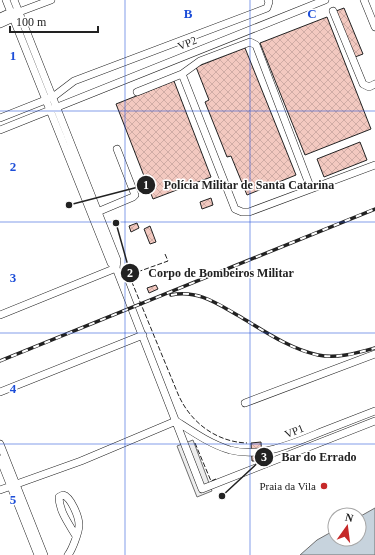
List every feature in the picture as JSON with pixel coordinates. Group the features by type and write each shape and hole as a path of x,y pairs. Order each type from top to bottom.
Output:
{"street":[{"path":"6,0 49,98"},
{"path":"14,0 53,109 85,190 117,260 116,268 202,489 375,421"},
{"path":"0,24 12,15 51,0"},
{"path":"0,118 49,98 74,81 267,8 269,2 268,0"},
{"name":"VP2","path":"0,130 325,0"},
{"path":"364,0 375,26"},
{"path":"333,11 363,84 369,86 375,84"},
{"path":"0,17 12,15"},
{"path":"137,92 182,74 200,61 250,42 253,43 256,45 311,189"},
{"path":"182,74 235,209 242,212 250,212 375,165"},
{"path":"95,213 135,195 117,149"},
{"path":"0,315 116,268"},
{"path":"0,392 143,335"},
{"path":"245,403 375,354"},
{"name":"VP1","path":"176,421 218,445 231,450 248,452 283,447 375,411"},
{"path":"0,490 13,484 81,461 176,421"},
{"path":"0,444 13,484 33,534 44,555"},
{"path":"0,459 13,484"},
{"path":"68,555 72,550 79,527 79,522 67,496 63,495 59,497 59,504 67,522 76,536"},
{"path":"33,534 38,555"}],"shaded area":[{"path":"193,440 212,491 197,497 177,446"},
{"path":"375,508 375,555 300,555 317,540 327,534 327,547 367,547 367,512"}],"building":[{"path":"344,8 363,54 355,57 336,11"},
{"path":"327,17 371,129 305,155 260,43"},
{"path":"245,48 296,175 247,195 231,156 227,157 205,102 209,100 196,67"},
{"path":"174,81 211,177 153,199 116,104"},
{"path":"360,142 367,160 324,177 317,159"},
{"path":"211,198 213,205 202,209 200,202"},
{"path":"137,223 139,228 131,232 129,226"},
{"path":"150,226 156,242 150,244 144,229"},
{"path":"156,285 158,289 149,293 147,288"},
{"path":"261,442 262,461 252,461 251,443"}],"railway":[{"path":"0,361 375,209"},
{"path":"171,295 190,294 207,299 287,344 318,355 340,356 375,348"}],"fence":[{"path":"165,254 168,261 129,275 178,394 189,413 205,429 225,439 247,443"},
{"path":"195,443 211,481 216,479"}],"place":[{"name":"Polícia Militar de Santa Catarina","path":"69,205"},
{"name":"Corpo de Bombeiros Militar","path":"116,223"},
{"name":"Praia da Vila","path":"324,486"},
{"name":"Bar do Errado","path":"222,496"}]}
